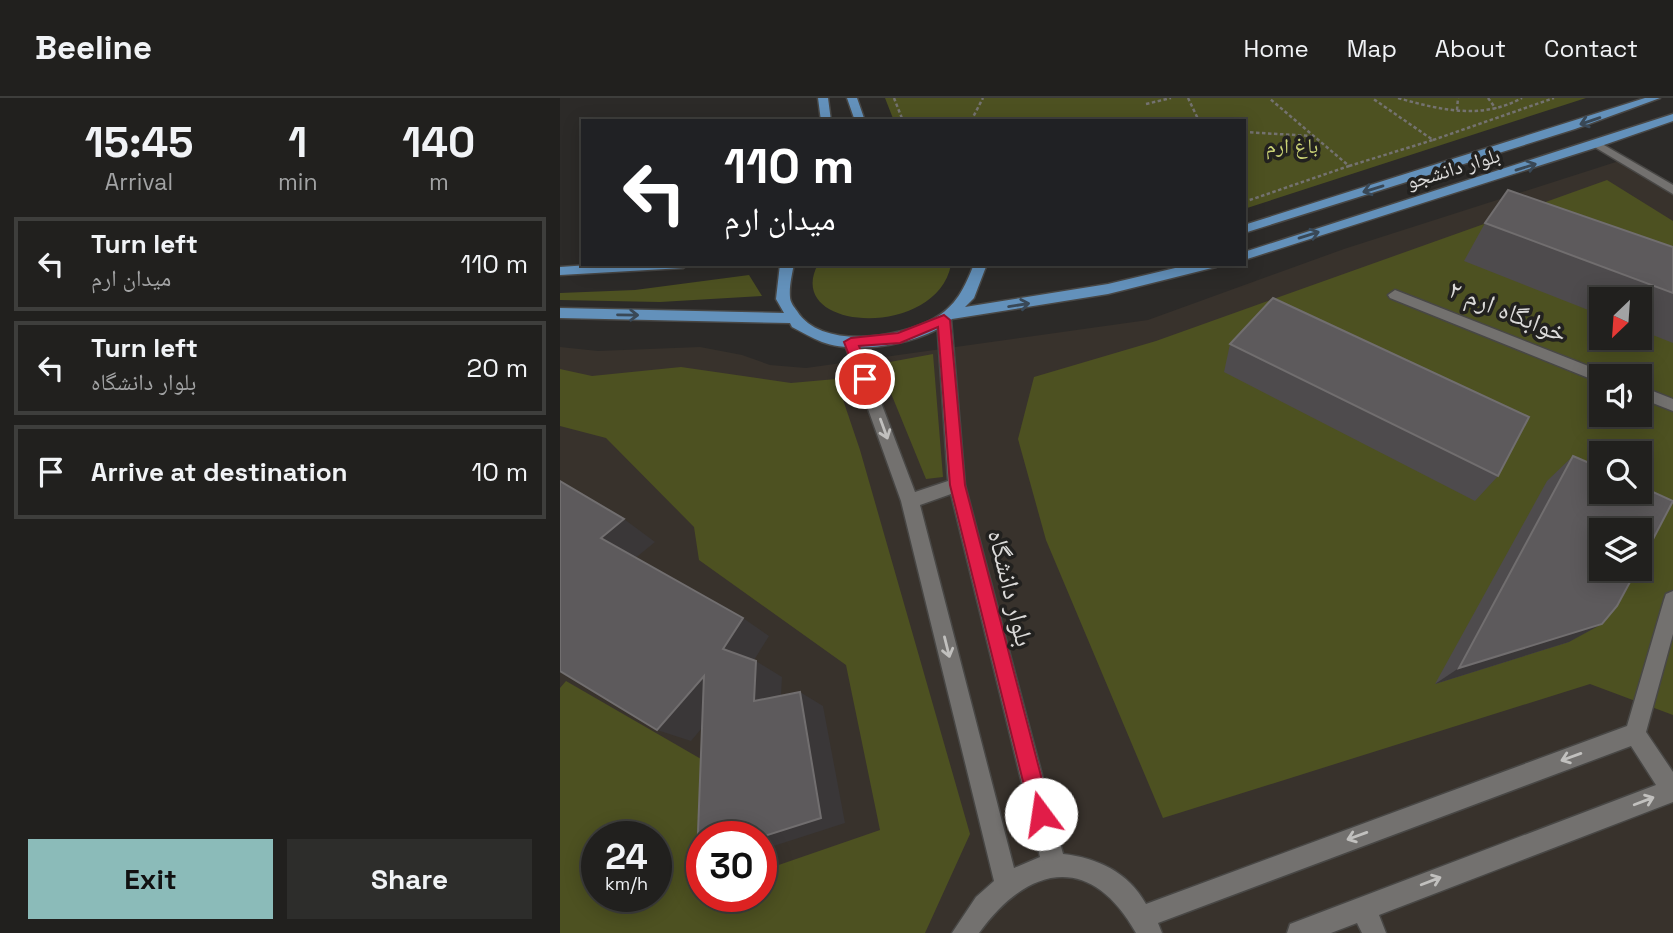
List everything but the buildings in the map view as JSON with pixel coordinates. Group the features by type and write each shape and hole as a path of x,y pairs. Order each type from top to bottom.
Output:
{"main road":[{"path":"823,98 826,119"},
{"path":"852,98 859,119"},
{"name":"بلوار دانشجو","path":"1246,228 1572,127 1654,98"},
{"name":"بلوار دانشجو","path":"1246,255 1597,145 1673,117"},
{"path":"560,271 648,266"},
{"path":"786,266 779,283 780,302 790,318 816,334 851,342 900,338 948,317 1108,289 1203,266"},
{"path":"948,317 969,297 979,279 981,266"},
{"path":"560,313 790,318"}],"street":[{"path":"1597,145 1673,190"},
{"name":"خوابگاه ارم ۲","path":"1395,295 1589,372"},
{"name":"بلوار دانشگاه","path":"948,317 957,485 1054,865"},
{"path":"851,342 910,501 1006,883"},
{"path":"1652,397 1673,405"},
{"path":"910,501 957,485"},
{"path":"1299,933 1673,790 1635,734 1673,600"},
{"path":"964,933 983,903 1006,883 1037,867 1054,865 1079,867 1103,877 1125,894 1146,925 1635,734"},
{"path":"1363,907 1374,933"}],"path":[{"path":"894,98 902,119"},
{"path":"972,98 982,99 972,119"},
{"path":"1146,104 1171,98"},
{"path":"1188,98 1198,119"},
{"path":"1269,98 1349,166"},
{"path":"1372,98 1433,140"},
{"path":"1398,98 1457,110 1496,109 1520,99"},
{"path":"1413,103 1420,98"},
{"path":"1457,110 1458,98"},
{"path":"1488,98 1496,109"},
{"path":"1246,201 1554,98"},
{"path":"1246,132 1312,136"}],"shaded area":[{"path":"1619,161 1673,195 1673,933 560,933 560,347 598,351 700,347 742,355 770,365 806,368 1148,320 1344,249"}],"green space":[{"name":"باغ ارم","path":"885,98 1586,98 1246,208 1246,119 893,119"},
{"path":"1607,180 1673,221 1673,715 1590,684 1163,818 1046,540 1018,439 1034,377 1156,341"},
{"path":"818,266 951,266 940,289 919,306 893,316 865,318 840,314 821,303 813,287"},
{"path":"749,275 762,296 660,302 560,300 560,293 635,290"},
{"path":"933,354 943,477 926,479 879,364"},
{"path":"681,367 791,383 836,379 860,450 970,834 925,933 560,933 560,688 566,681 701,759 701,821 686,821 686,912 777,912 777,865 880,830 846,665 699,560 694,527 606,438 560,426 560,369 592,376"}],"route":[{"path":"865,379 851,342 900,338 944,320 957,485 1041,814"}]}
